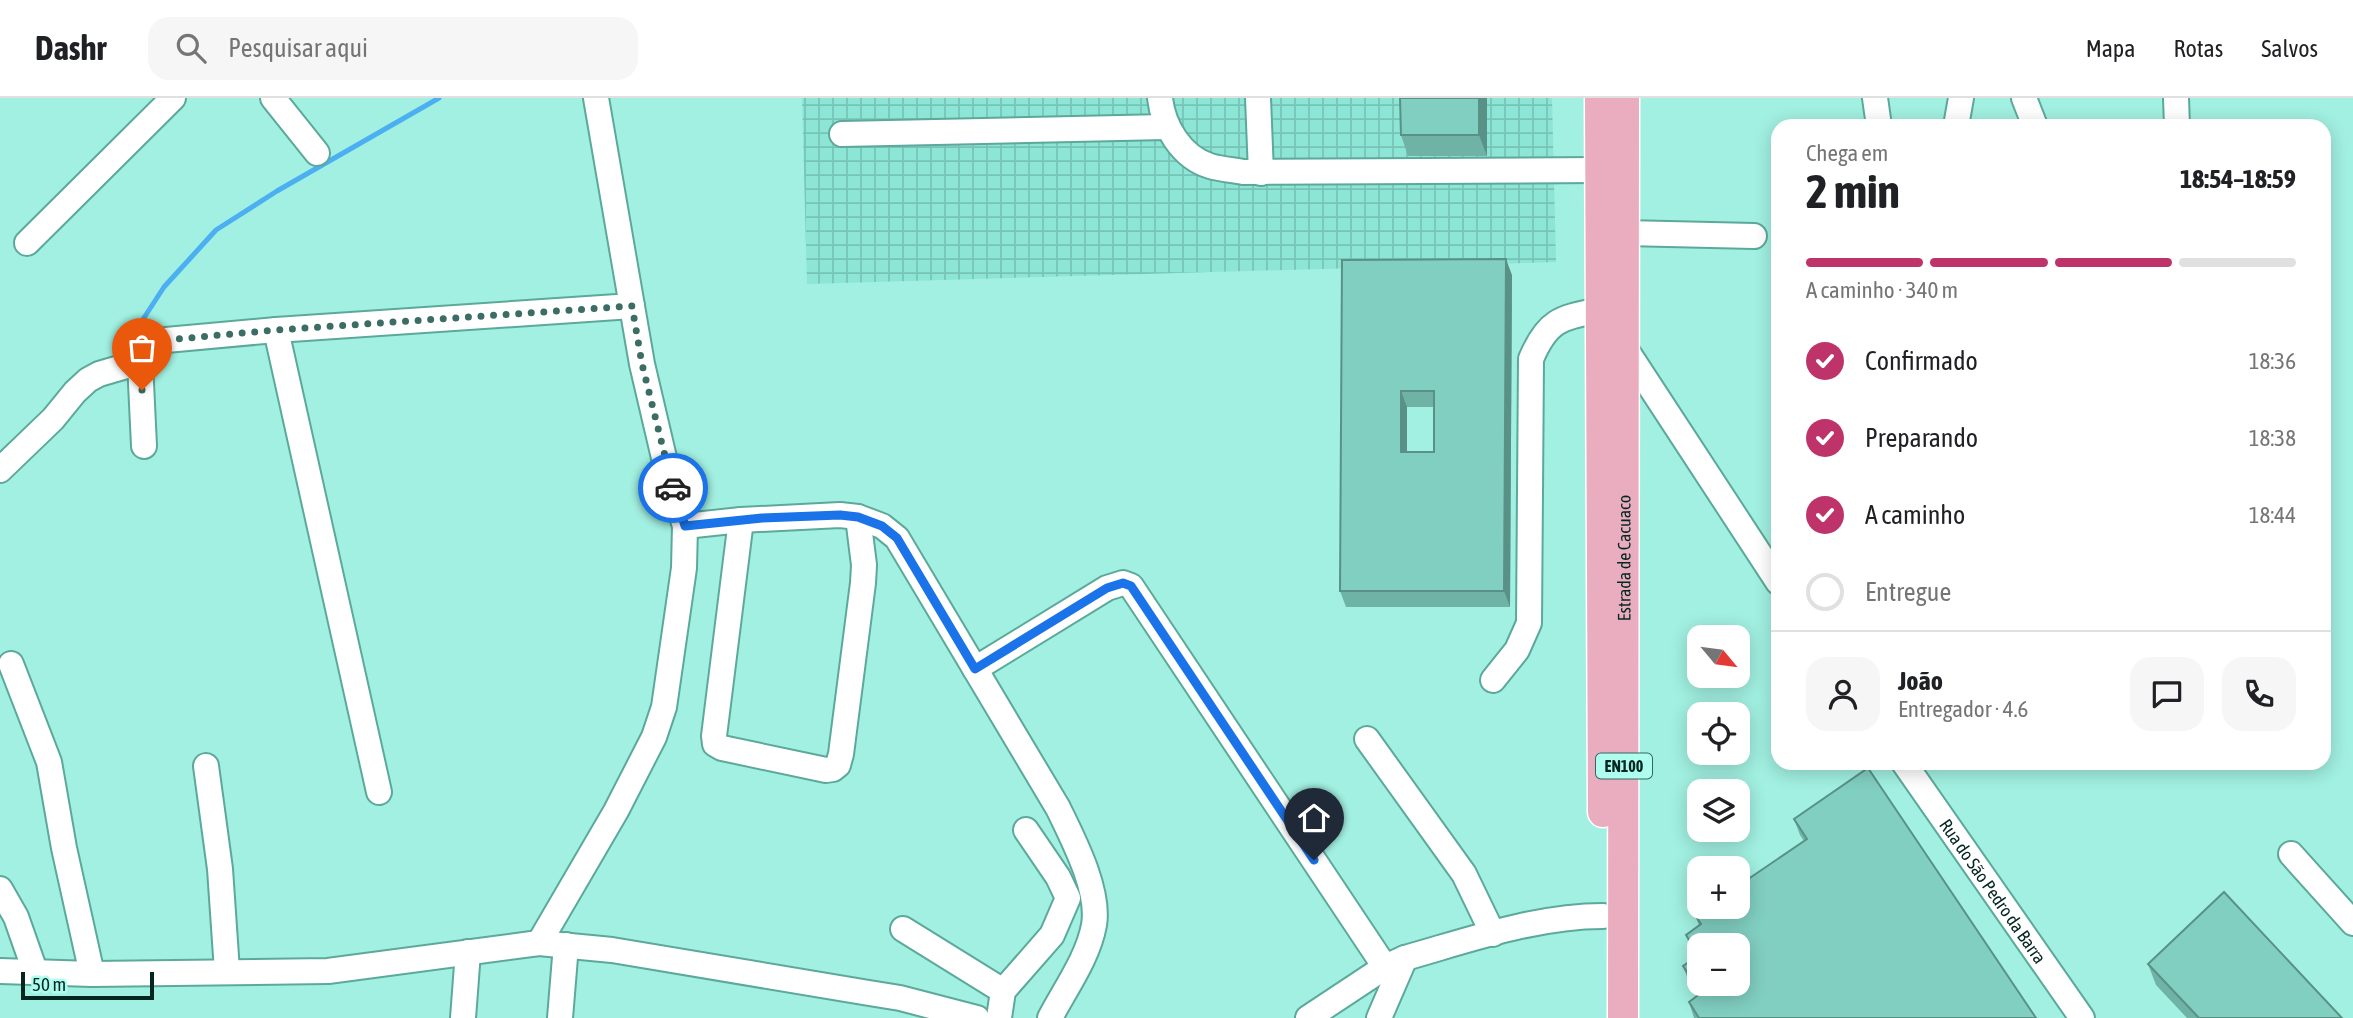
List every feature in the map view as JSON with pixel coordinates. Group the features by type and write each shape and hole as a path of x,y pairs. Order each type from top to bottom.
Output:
{"main road":[{"name":"Estrada de Cacuaco","path":"1600,98 1603,1018"},
{"name":"Estrada de Cacuaco","path":"1623,1018 1624,98"}],"street":[{"path":"27,243 173,98"},
{"path":"273,98 317,153"},
{"path":"539,943 617,811 654,737 664,707 684,568 685,526 665,462 642,364 596,98"},
{"path":"1160,98 1166,127 1175,139 1207,165 1243,172 1599,170"},
{"path":"1258,98 1261,173"},
{"path":"1875,98 1878,119"},
{"path":"1957,119 1961,98"},
{"path":"2024,98 2032,119"},
{"path":"2176,98 2177,119"},
{"path":"842,134 1166,127"},
{"path":"1625,233 1754,236"},
{"path":"0,470 89,380 99,374 140,362 166,340 632,306"},
{"path":"1493,680 1517,650 1529,623 1531,359 1546,333 1562,318 1600,310"},
{"path":"276,330 379,792"},
{"path":"1623,345 1771,571"},
{"path":"140,362 144,446"},
{"path":"685,526 806,515 858,517 882,526 897,538 1059,808 1076,844 1094,900 1094,924 1088,944 1050,1018"},
{"path":"741,520 715,744 722,748 826,770 838,765 841,754 856,642 864,565 858,517"},
{"path":"975,669 1107,588 1123,583 1131,586 1395,962"},
{"path":"11,664 49,762 64,848 92,974"},
{"path":"1367,739 1464,874 1493,934"},
{"path":"206,766 220,869 227,971"},
{"name":"Rua do São Pedro da Barra","path":"1909,770 2082,1018"},
{"path":"999,1018 1003,991 1052,935 1068,898 1058,877 1026,830"},
{"path":"2291,854 2353,923"},
{"path":"0,889 16,917 35,971"},
{"path":"1308,1018 1395,962 1493,934 1573,916 1603,916"},
{"path":"903,929 1003,991"},
{"path":"0,971 92,974 328,971 539,943 612,950 863,992 977,1018"},
{"path":"560,1018 566,945"},
{"path":"463,1018 468,952"},
{"path":"1380,1018 1395,962"}],"shaded area":[{"path":"802,98 1552,98 1556,262 807,284"}],"building":[{"path":"1400,98 1479,98 1479,135 1401,135"},
{"path":"1506,259 1504,591 1340,591 1342,260","holes":["1401,391 1434,391 1434,452 1401,452"]},
{"path":"1865,770 1869,770 2036,1018 1699,1018 1689,1002 1697,996 1750,996 1750,933 1689,933 1701,924 1698,919 1750,919 1750,878 1807,839 1794,819"},
{"path":"2224,892 2342,1018 2199,1018 2148,964"}],"waterway":[{"path":"140,352 138,327 164,287 216,230 277,191 439,98"}],"way so far":[{"path":"142,390 140,362 166,340 632,306 642,364 673,488"}],"route":[{"path":"673,488 685,526 806,515 858,517 882,526 897,538 975,669 1107,588 1123,583 1131,586 1314,860"}]}
